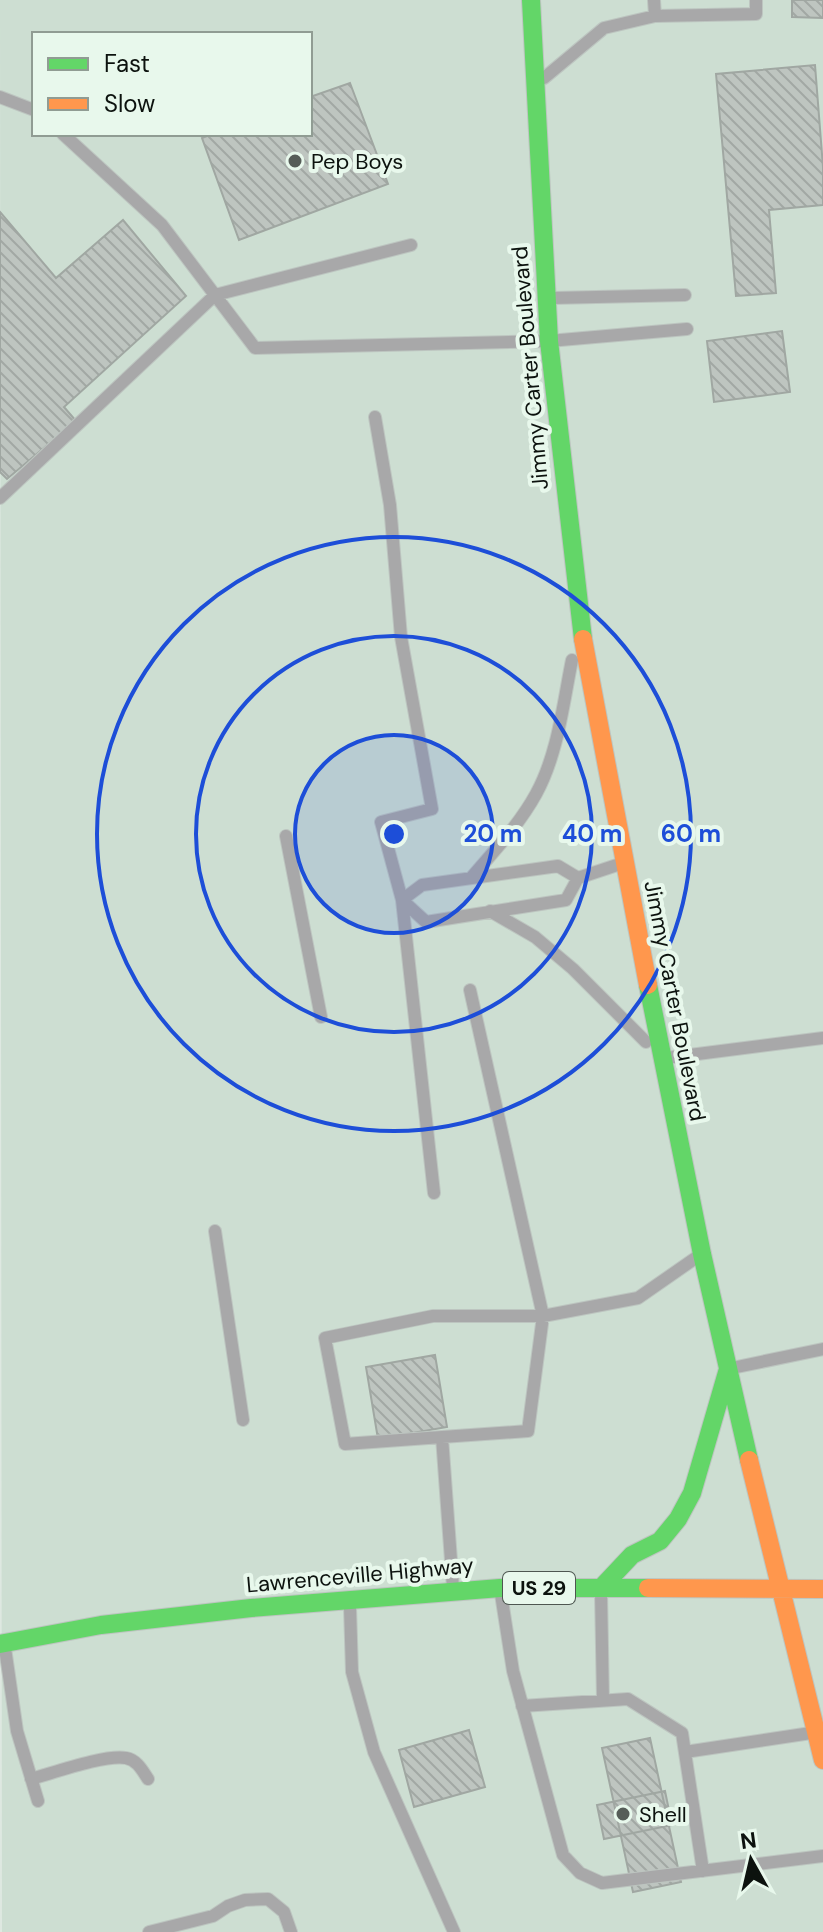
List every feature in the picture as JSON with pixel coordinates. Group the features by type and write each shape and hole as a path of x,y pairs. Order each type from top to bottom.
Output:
{"main road":[{"name":"Jimmy Carter Boulevard","path":"531,0 549,341 579,618 623,863 702,1254 779,1589 823,1760"},
{"path":"601,1588 632,1555 660,1541 678,1519 692,1493 728,1369"},
{"name":"Lawrenceville Highway","path":"2,1640 101,1625 500,1588 823,1589"}],"lane":[{"path":"654,0 655,16"},
{"path":"535,85 604,28 655,16 756,14 756,0"},
{"path":"0,97 32,109"},
{"path":"65,136 162,225 255,348 549,341 687,329"},
{"path":"0,498 215,295 411,245"},
{"path":"547,298 685,295"},
{"path":"375,417 390,505 401,637 432,809 381,822 402,900 434,1193"},
{"path":"471,878 509,835 537,793 558,735 579,618"},
{"path":"286,836 321,1017"},
{"path":"402,900 426,922 566,900 578,878 623,863"},
{"path":"402,900 422,885 558,866 578,878"},
{"path":"490,911 535,937 567,964 662,1058 820,1039"},
{"path":"470,990 543,1316 528,1431 345,1444 325,1338 433,1316 543,1316 638,1298 702,1254"},
{"path":"215,1231 243,1420"},
{"path":"728,1369 823,1349"},
{"path":"442,1437 453,1592"},
{"path":"500,1588 513,1671 563,1855 580,1873 602,1883 823,1856"},
{"path":"601,1588 603,1701"},
{"path":"350,1600 352,1672 374,1752 454,1932"},
{"path":"2,1640 17,1731 38,1801"},
{"path":"522,1706 628,1699 682,1733 703,1871"},
{"path":"685,1752 814,1732"},
{"path":"31,1779 111,1758 127,1758 139,1764 148,1779"},
{"path":"149,1932 213,1916 245,1900 268,1899 284,1912 291,1932"}],"shaded area":[{"path":"0,0 823,0 823,1932 2,1932"}],"building":[{"path":"792,0 823,0 823,18 792,17"},
{"path":"815,65 823,205 769,210 776,293 736,296 716,74"},
{"name":"Pep Boys","path":"350,83 388,184 239,240 202,138 312,136 312,96"},
{"path":"0,212 56,278 123,220 186,296 64,407 76,421 7,479 0,472"},
{"path":"782,331 790,392 714,402 707,341"},
{"path":"435,1355 447,1427 378,1439 366,1367"},
{"path":"469,1730 485,1787 414,1807 399,1750"},
{"path":"650,1738 681,1882 633,1892 602,1748"},
{"path":"665,1791 672,1825 604,1839 597,1805"}],"traffic: fast":[{"path":"531,0 549,341 583,639"},
{"path":"648,985 702,1254 749,1460"},
{"path":"601,1588 632,1555 660,1541 678,1519 692,1493 728,1369"},
{"path":"0,1644 101,1625 251,1608 500,1588 648,1588"}],"traffic: slow":[{"path":"583,639 648,985"},
{"path":"749,1460 823,1760"},
{"path":"648,1588 823,1589"}],"place":[{"name":"Pep Boys","path":"295,161"},
{"name":"Shell","path":"623,1814"}]}
